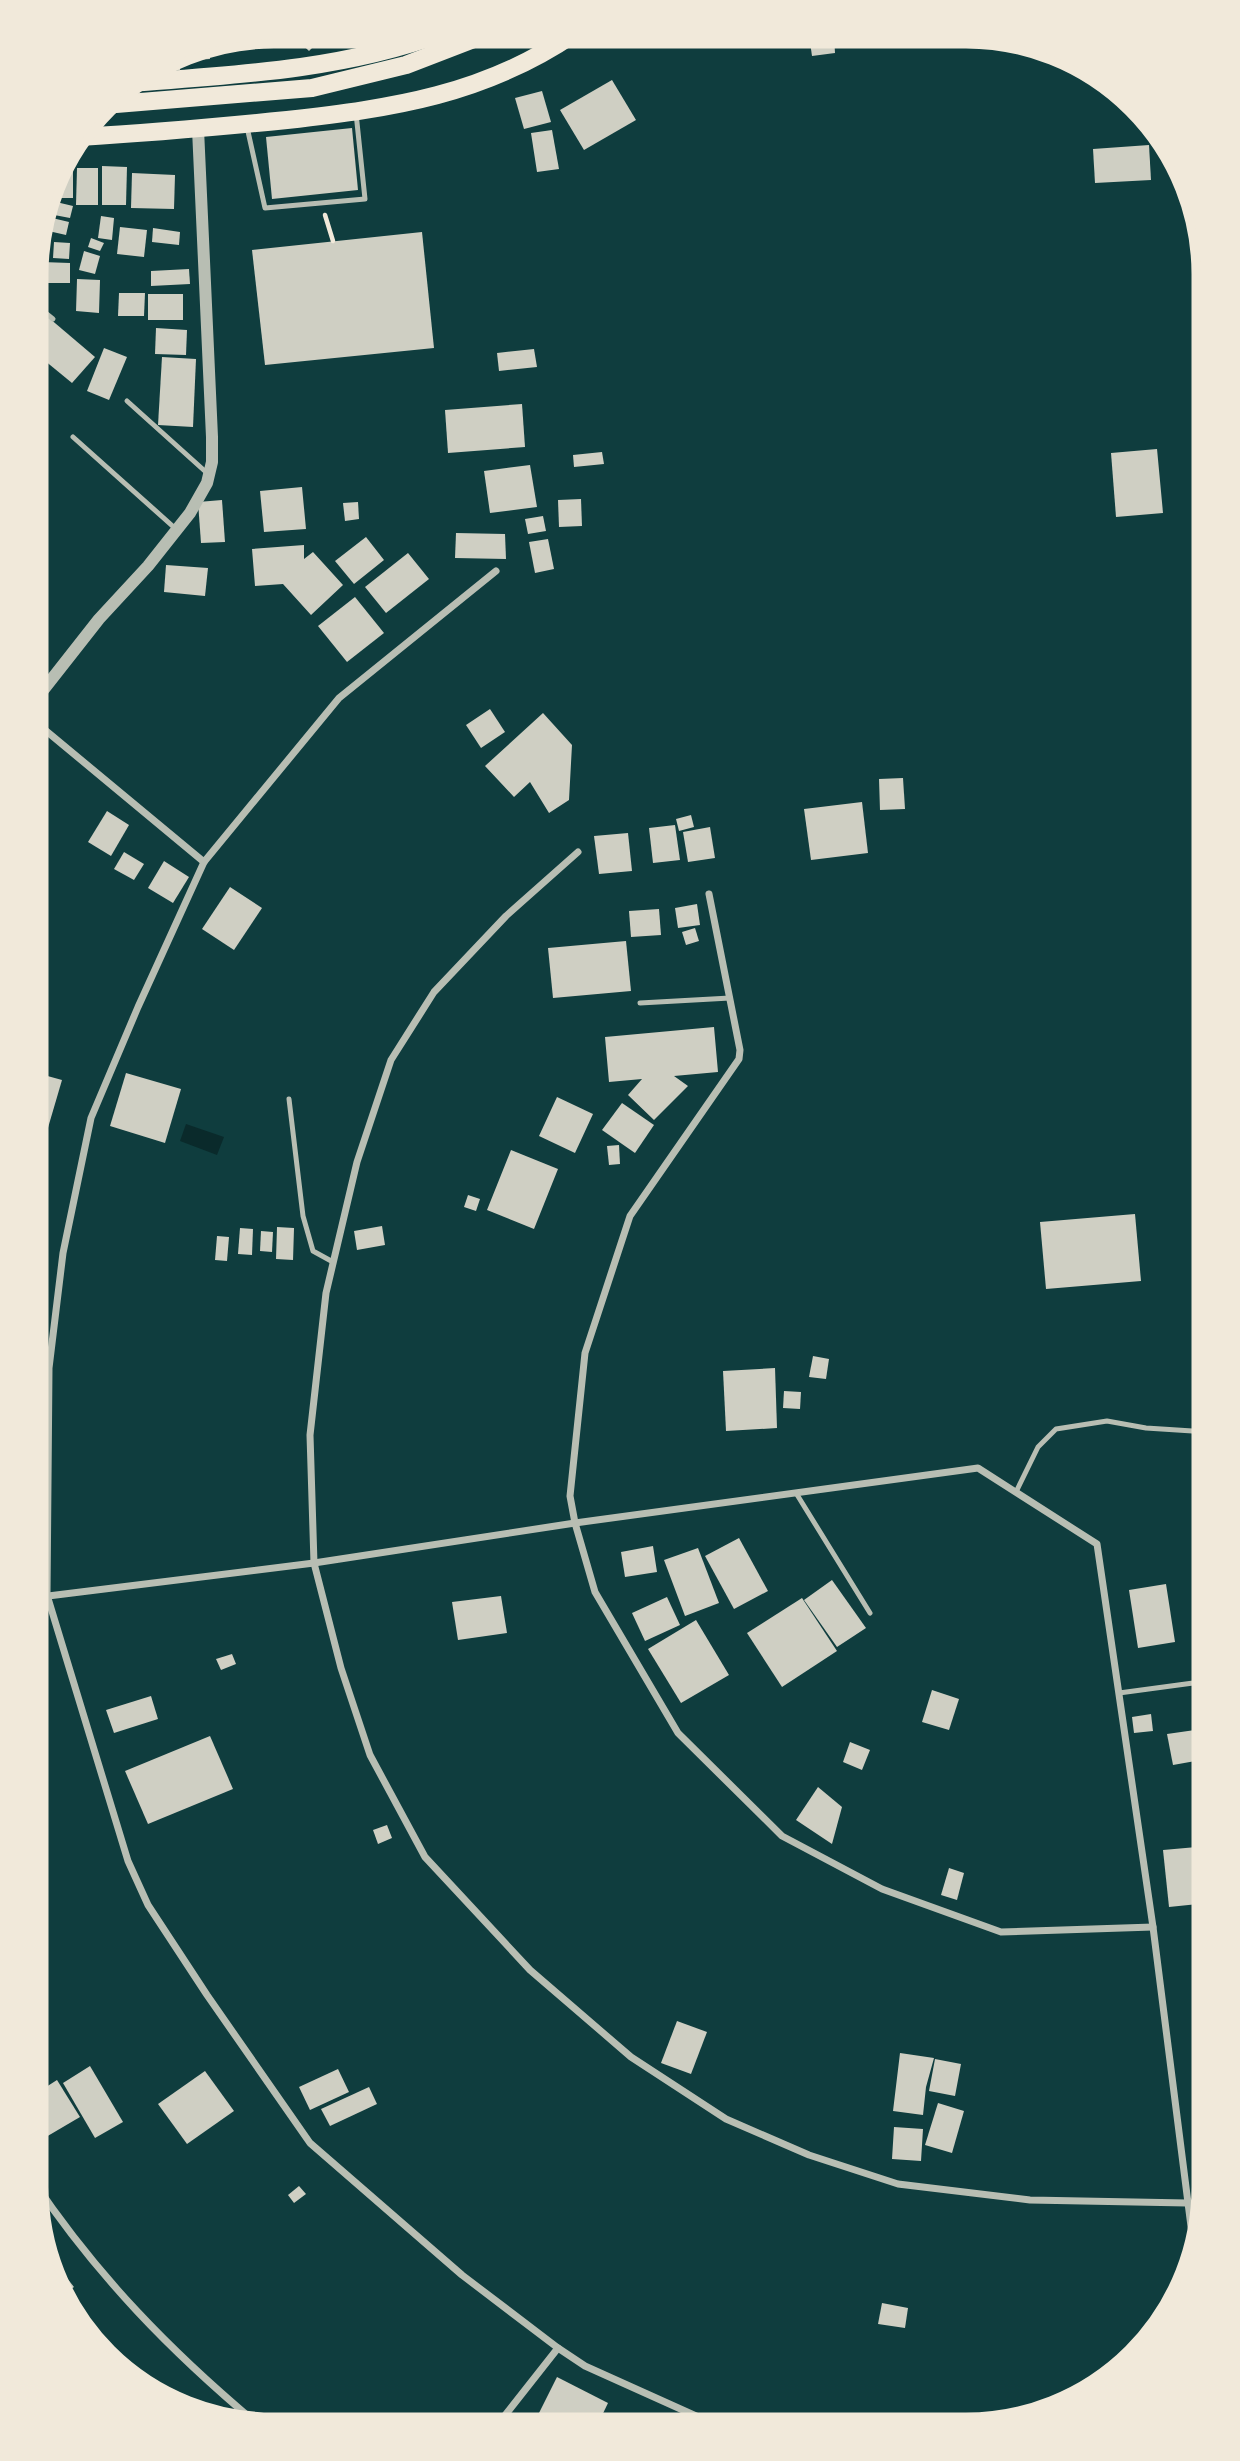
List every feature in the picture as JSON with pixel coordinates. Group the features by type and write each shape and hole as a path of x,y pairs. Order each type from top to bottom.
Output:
{"main road":[{"path":"149,81 293,69 350,60 411,44"},
{"path":"119,104 312,88 406,65 460,44"},
{"path":"90,137 247,124 412,103 467,87 514,68 556,44"}],"street":[{"path":"44,689 99,619 177,530 203,493 209,475 212,437 198,129"},
{"path":"496,571 339,698 204,862 90,1118 63,1253 49,1368 47,1595 128,1861 148,1905 206,1995 310,2143 462,2275 558,2348 585,2366 698,2417"},
{"path":"44,729 204,862"},
{"path":"578,852 506,916 434,992 391,1060 358,1162 333,1262 326,1293 310,1435 314,1563 341,1668 370,1755 425,1857 530,1970 631,2057 726,2119 809,2154 898,2185 1030,2200 1187,2203"},
{"path":"709,894 740,1050 739,1059 630,1216 585,1353 570,1496 595,1592 678,1733 782,1836 882,1889 1001,1932 1153,1927"},
{"path":"44,1596 314,1563 575,1522 978,1468 1097,1544 1153,1927 1191,2234"},
{"path":"45,2198 119,2294 206,2381 247,2415"},
{"path":"504,2417 558,2348"}],"lane":[{"path":"247,124 265,208 365,199 356,112"},
{"path":"44,312 52,318"},
{"path":"127,401 209,475"},
{"path":"73,437 177,530"},
{"path":"640,1003 730,998"},
{"path":"289,1099 303,1216 313,1251 333,1262"},
{"path":"1016,1492 1038,1447 1056,1429 1107,1421 1146,1428 1196,1431"},
{"path":"796,1493 870,1613"},
{"path":"1119,1693 1196,1683"},
{"path":"1187,2203 1196,2202"}],"water":[{"path":"186,1124 224,1137 217,1155 180,1141"}],"building":[{"path":"302,44 316,44 309,51"},
{"path":"810,44 834,44 835,53 812,56"},
{"path":"210,53 210,59 187,61"},
{"path":"181,64 180,70 166,72"},
{"path":"612,80 636,120 584,150 560,110"},
{"path":"542,91 551,122 524,129 515,98"},
{"path":"352,128 358,190 272,199 266,137"},
{"path":"552,130 559,169 537,172 531,133"},
{"path":"1149,145 1151,180 1095,183 1093,149"},
{"path":"102,166 127,167 126,205 102,205"},
{"path":"77,168 98,168 98,205 76,205"},
{"path":"70,169 73,169 73,198 57,198"},
{"path":"132,173 175,175 174,209 131,208"},
{"path":"56,202 73,206 70,218 52,215"},
{"path":"101,216 114,218 112,240 98,238"},
{"path":"51,218 69,222 66,235 49,231"},
{"path":"120,227 147,230 144,257 117,254"},
{"path":"153,228 180,232 179,245 152,242"},
{"path":"422,232 434,348 265,365 252,250"},
{"path":"91,238 104,243 100,251 88,247"},
{"path":"54,242 70,243 69,259 53,258"},
{"path":"84,251 100,256 95,274 79,270"},
{"path":"44,262 70,263 70,283 44,283"},
{"path":"189,269 190,284 151,286 151,271"},
{"path":"77,279 100,280 99,313 76,311"},
{"path":"119,293 145,293 144,316 118,316"},
{"path":"148,294 183,294 183,320 148,320"},
{"path":"44,314 95,357 72,383 44,360"},
{"path":"156,328 187,330 186,355 155,354"},
{"path":"104,348 127,357 109,400 87,391"},
{"path":"534,349 537,367 499,371 497,353"},
{"path":"162,357 196,359 193,427 158,425"},
{"path":"522,404 525,447 448,453 445,410"},
{"path":"1157,449 1163,513 1116,517 1111,453"},
{"path":"602,452 604,464 574,467 573,455"},
{"path":"530,465 537,507 490,513 484,471"},
{"path":"302,487 306,529 264,532 260,491"},
{"path":"581,499 582,526 559,527 558,500"},
{"path":"222,500 225,542 201,543 198,502"},
{"path":"358,502 359,519 345,521 343,503"},
{"path":"543,516 546,531 528,534 525,519"},
{"path":"456,533 505,534 506,559 455,558"},
{"path":"366,537 384,560 354,584 335,561"},
{"path":"548,539 554,569 535,573 529,542"},
{"path":"304,545 304,559 313,552 343,585 311,615 283,584 255,586 252,549"},
{"path":"408,553 429,579 386,613 365,587"},
{"path":"166,565 208,568 205,596 164,592"},
{"path":"355,597 384,633 347,662 318,626"},
{"path":"490,709 505,732 481,748 466,725"},
{"path":"543,713 572,745 569,800 549,813 530,782 514,797 485,766"},
{"path":"903,778 905,809 880,810 879,779"},
{"path":"862,802 868,853 811,860 804,809"},
{"path":"107,811 129,825 111,856 88,842"},
{"path":"691,815 694,827 679,831 676,819"},
{"path":"675,825 680,860 653,863 649,828"},
{"path":"710,827 715,858 688,862 683,832"},
{"path":"628,833 632,871 599,874 594,836"},
{"path":"124,852 144,864 134,880 114,869"},
{"path":"164,861 189,877 173,903 148,888"},
{"path":"230,887 262,908 234,950 202,929"},
{"path":"697,904 700,925 678,928 675,908"},
{"path":"659,909 661,935 631,937 629,911"},
{"path":"695,928 699,941 686,945 682,932"},
{"path":"626,941 631,991 553,998 548,948"},
{"path":"714,1027 718,1072 674,1076 688,1086 654,1120 628,1095 642,1079 609,1082 605,1037"},
{"path":"126,1073 181,1089 165,1143 110,1126"},
{"path":"44,1075 62,1080 44,1138"},
{"path":"557,1097 593,1114 575,1153 539,1136"},
{"path":"622,1103 654,1125 635,1153 602,1130"},
{"path":"619,1145 620,1164 609,1165 607,1146"},
{"path":"511,1150 558,1169 534,1229 487,1210"},
{"path":"468,1195 480,1199 476,1211 464,1207"},
{"path":"1135,1214 1141,1281 1046,1289 1040,1222"},
{"path":"382,1226 385,1245 357,1250 354,1231"},
{"path":"277,1227 294,1228 293,1260 276,1259"},
{"path":"240,1228 253,1229 252,1255 238,1254"},
{"path":"261,1231 273,1232 272,1252 260,1251"},
{"path":"217,1236 229,1237 227,1261 215,1260"},
{"path":"813,1356 829,1359 826,1379 809,1377"},
{"path":"775,1368 777,1428 726,1431 723,1371"},
{"path":"784,1391 801,1392 800,1409 783,1408"},
{"path":"739,1538 768,1591 734,1609 705,1556"},
{"path":"653,1546 657,1572 625,1577 621,1552"},
{"path":"698,1548 719,1603 685,1616 664,1560"},
{"path":"832,1580 866,1628 837,1647 804,1600"},
{"path":"1166,1584 1175,1642 1138,1648 1129,1590"},
{"path":"501,1596 507,1633 458,1640 452,1602"},
{"path":"667,1597 680,1625 645,1641 632,1613"},
{"path":"802,1598 837,1651 782,1687 747,1633"},
{"path":"696,1620 729,1675 681,1703 648,1649"},
{"path":"232,1654 236,1664 221,1670 216,1659"},
{"path":"932,1690 959,1699 949,1730 922,1722"},
{"path":"151,1696 158,1719 114,1733 106,1710"},
{"path":"1151,1714 1153,1731 1134,1733 1132,1717"},
{"path":"1195,1730 1196,1761 1173,1765 1167,1734"},
{"path":"210,1736 233,1789 148,1824 125,1771"},
{"path":"850,1742 870,1750 862,1770 843,1762"},
{"path":"818,1787 842,1807 832,1844 796,1820"},
{"path":"387,1825 392,1838 378,1844 373,1830"},
{"path":"1196,1847 1196,1904 1169,1907 1163,1850"},
{"path":"949,1868 964,1873 957,1900 941,1895"},
{"path":"677,2021 707,2032 691,2074 661,2063"},
{"path":"900,2053 934,2058 926,2087 923,2115 893,2111"},
{"path":"935,2059 961,2064 955,2096 929,2091"},
{"path":"90,2066 123,2122 95,2138 63,2083"},
{"path":"338,2069 349,2092 310,2110 299,2087"},
{"path":"205,2071 234,2111 187,2144 158,2104"},
{"path":"57,2080 80,2117 46,2137 44,2134 44,2088"},
{"path":"369,2087 377,2104 330,2126 321,2109"},
{"path":"938,2103 964,2111 952,2153 925,2145"},
{"path":"894,2127 923,2129 921,2161 892,2159"},
{"path":"299,2186 306,2194 294,2203 288,2195"},
{"path":"59,2268 74,2287 69,2291"},
{"path":"882,2303 908,2308 905,2328 878,2324"},
{"path":"557,2377 608,2403 601,2417 537,2417"}]}
